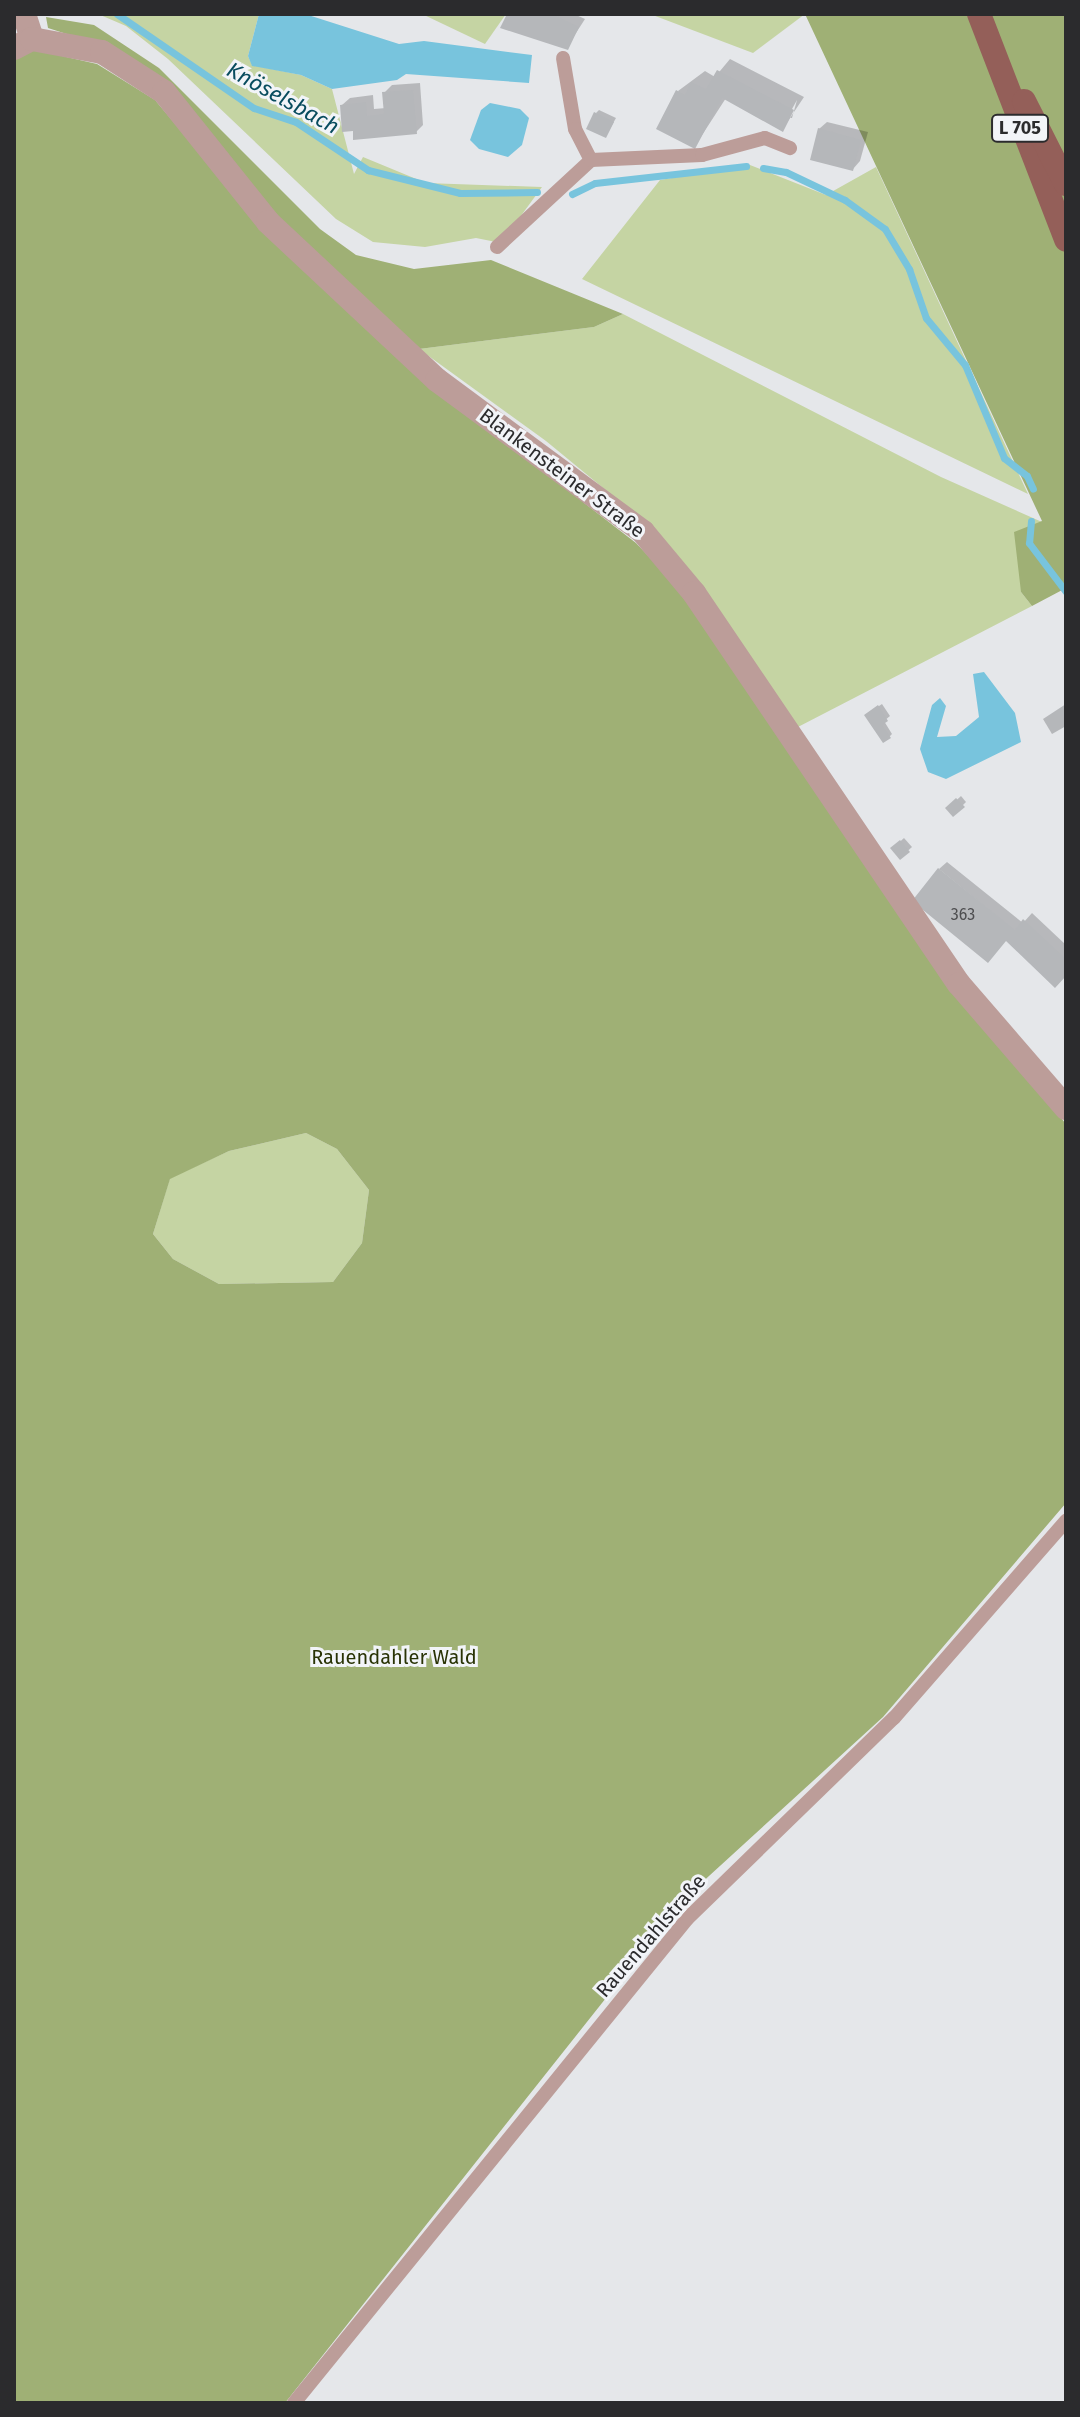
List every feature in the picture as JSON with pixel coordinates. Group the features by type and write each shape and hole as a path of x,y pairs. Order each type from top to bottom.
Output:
{"main road":[{"name":"L 705","path":"980,14 1066,184"},
{"name":"L 705","path":"980,14 1066,240"}],"street":[{"path":"23,43 24,14"},
{"name":"Blankensteiner Straße","path":"23,43 102,52 164,92 268,222 437,380 643,532 694,593 959,984 1066,1108"}],"lane":[{"path":"563,58 575,129 591,160"},
{"path":"497,247 591,160 702,155 765,138 790,148"},
{"name":"Rauendahlstraße","path":"294,2403 687,1919 894,1718 1066,1521"}],"green space":[{"path":"98,14 259,14 248,56 252,65 301,75 332,89 354,174 363,157 426,183 542,187 501,243 476,238 425,247 373,242 336,219 168,59 126,26"},
{"path":"422,14 506,14 485,44"},
{"path":"650,14 805,14 753,53"},
{"path":"805,14 1066,14 1066,588 1032,606 1021,592 1014,532 1042,521"},
{"path":"46,17 94,25 159,68 320,229 356,255 414,269 491,260 623,314 594,327 419,349 346,288 107,47 48,28"},
{"name":"Rauendahler Wald","path":"14,45 97,64 155,100 263,228 535,465 636,543 689,599 951,986 1066,1124 1066,1503 883,1717 686,1897 285,2403 14,2403","holes":["306,1133 337,1149 369,1190 362,1243 333,1282 219,1284 173,1259 153,1234 170,1179 229,1151"]},
{"path":"750,165 826,195 876,167 1028,494 582,279 660,180"},
{"path":"623,314 941,477 1042,522 1021,592 1032,606 796,728 647,524 546,441 419,349 594,327"},
{"path":"306,1133 337,1149 369,1190 362,1243 333,1282 219,1284 173,1259 153,1234 170,1178 229,1151"}],"water":[{"path":"259,14 305,14 399,44 424,41 532,55 529,83 406,74 397,80 332,89 301,75 252,66 248,56"},
{"path":"490,103 520,109 529,118 522,145 508,157 479,149 470,140 481,110"},
{"path":"984,672 1015,713 1021,742 946,779 928,772 920,749 932,705 940,698 946,706 937,737 956,736 979,717 973,674"}],"building":[{"path":"507,14 552,14 579,27 568,50 500,28"},
{"path":"717,70 794,110 783,132 722,98 695,149 656,129 676,90 685,95 691,82 706,89"},
{"path":"413,90 417,134 353,140 353,131 342,132 340,105 366,102 367,116 384,114 382,92"},
{"path":"594,112 614,122 606,138 586,129"},
{"path":"818,128 861,140 853,171 810,160"},
{"path":"1066,704 1066,726 1052,734 1043,719"},
{"path":"878,705 888,721 882,725 891,738 883,743 864,715"},
{"path":"956,798 965,807 953,817 945,808"},
{"path":"900,840 910,852 900,860 890,848"},
{"path":"938,868 1015,930 1023,919 1066,959 1066,976 1055,988 1006,941 988,963 912,901"}],"waterway":[{"name":"Knöselsbach","path":"117,14 254,108 296,122 368,170 460,193 537,192"},
{"name":"Knöselsbach","path":"572,194 595,183 746,166"},
{"name":"Knöselsbach","path":"763,168 786,172 845,200 885,229 909,269 926,318 965,365 1004,458 1027,476 1033,489"},
{"name":"Knöselsbach","path":"1031,521 1029,543 1066,592"}]}
